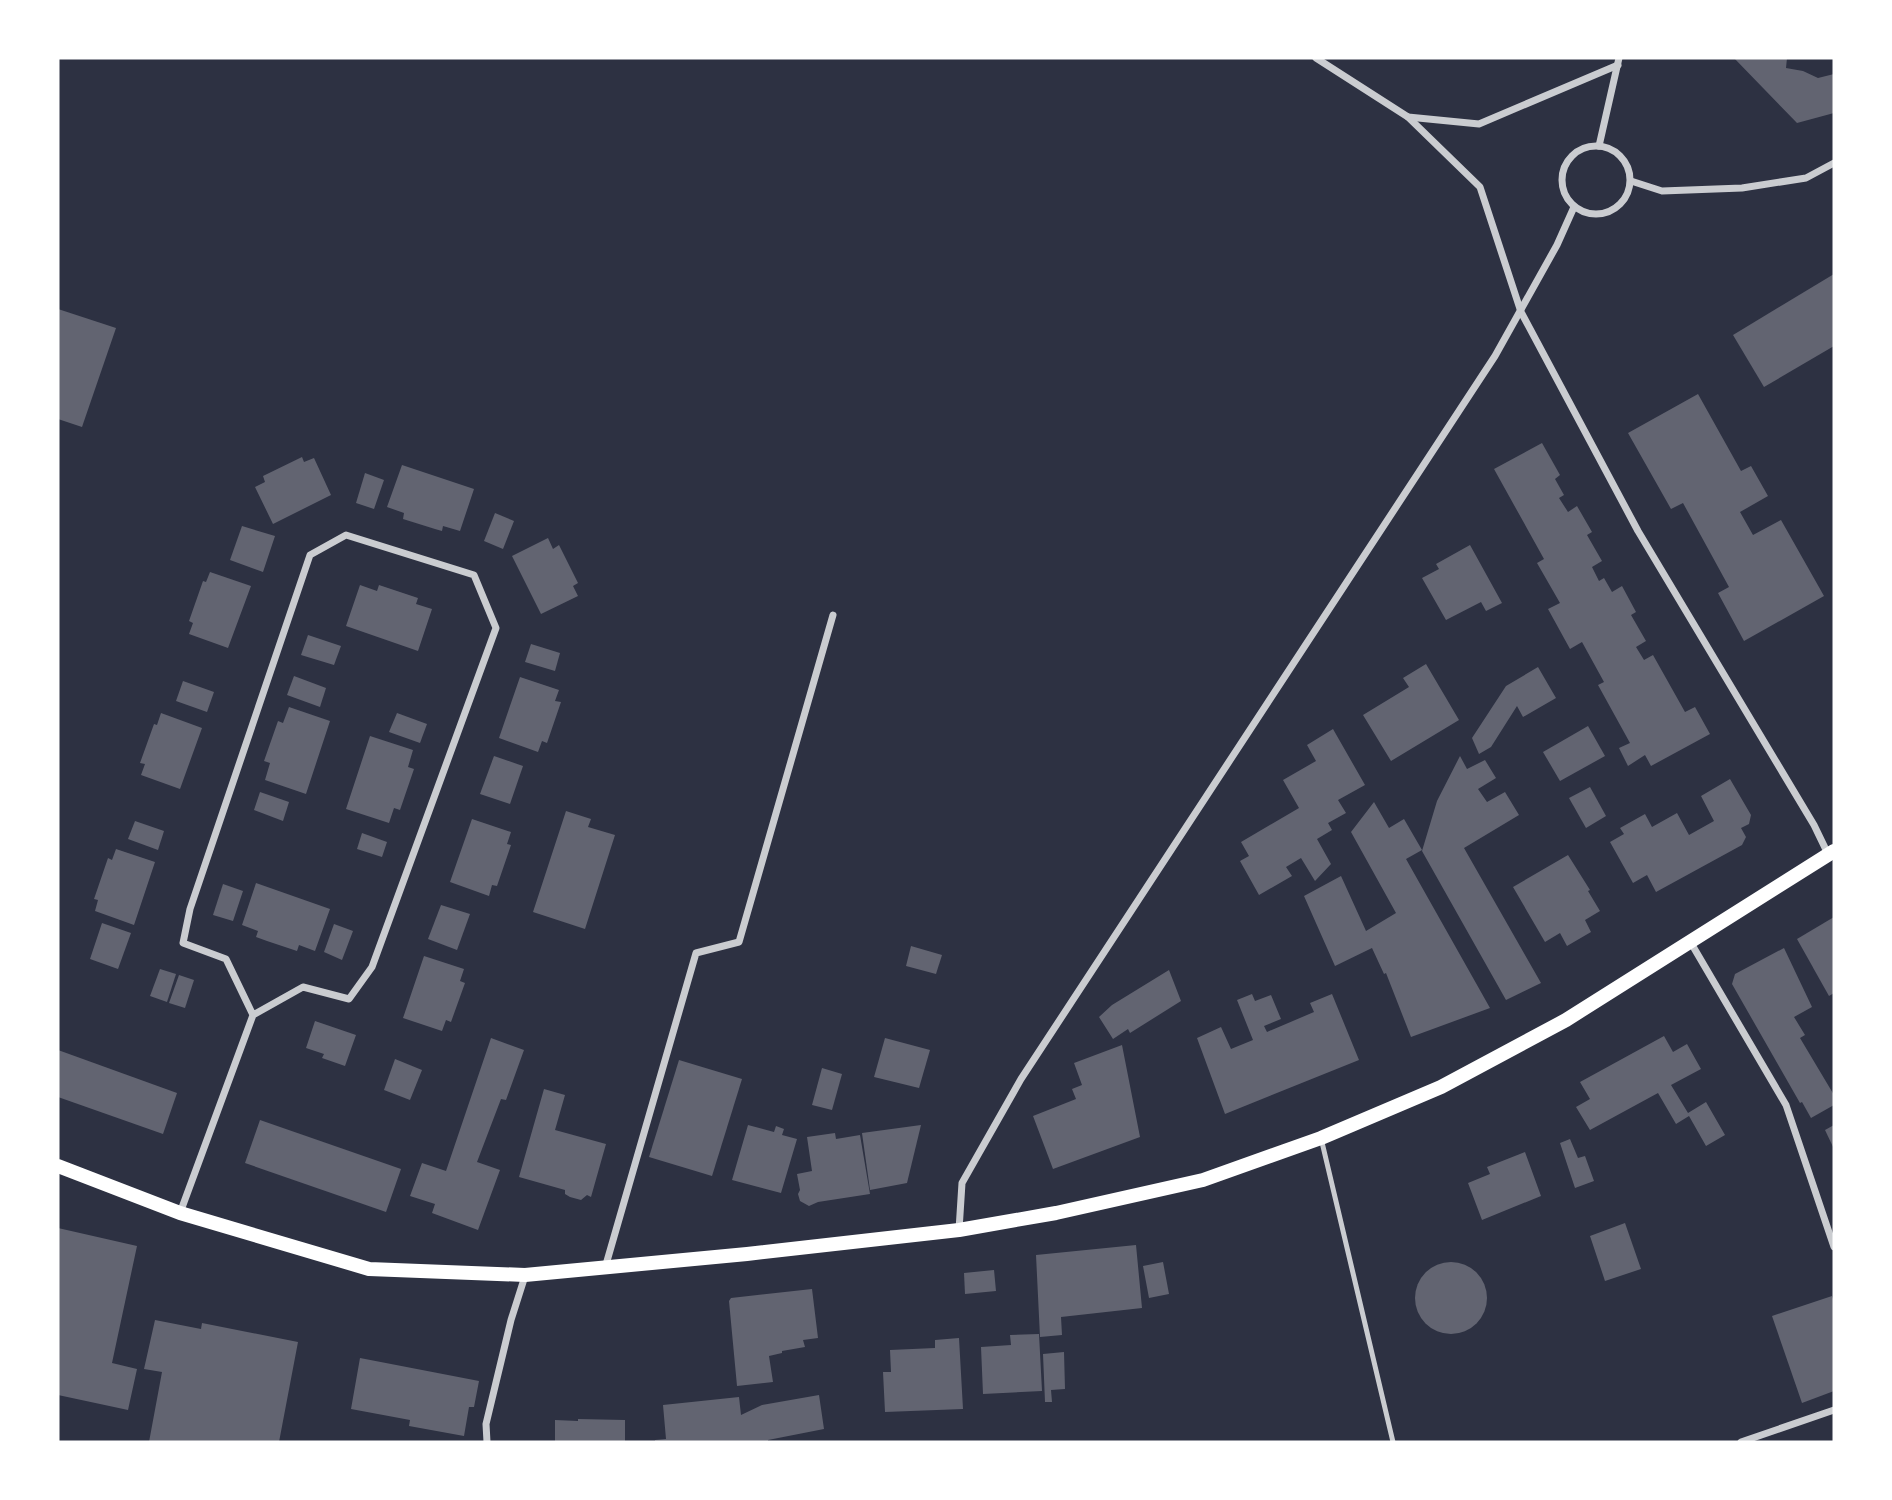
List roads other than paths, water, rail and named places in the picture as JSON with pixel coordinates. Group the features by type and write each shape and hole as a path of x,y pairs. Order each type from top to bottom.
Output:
{"main road":[{"path":"58,1166 180,1213 369,1269 525,1275 605,1269 959,1230 1056,1213 1203,1180 1321,1138 1441,1087 1566,1020 1831,853"}],"street":[{"path":"1316,58 1408,117 1480,187 1521,312 1638,531 1831,853"},
{"path":"1408,117 1479,124 1618,62"},
{"path":"1599,146 1618,62"},
{"path":"1588,146 1599,146 1618,153 1625,161 1630,181 1623,201 1615,209 1594,215 1574,207 1566,199 1562,188 1564,167 1570,157 1588,146"},
{"path":"1630,181 1662,191 1742,188 1806,178 1834,163"},
{"path":"959,1230 962,1183 1021,1079 1495,356 1557,245 1574,207"},
{"path":"180,1213 253,1015 303,987 349,999 372,967 496,628 474,575 346,535 310,555 190,909 183,943 226,959 253,1015"},
{"path":"605,1269 696,953 739,942 833,615"},
{"path":"1691,943 1786,1105 1834,1247"},
{"path":"487,1442 486,1424 511,1320 525,1275"},
{"path":"1741,1442 1834,1410"}],"lane":[{"path":"1321,1138 1393,1442"}]}
